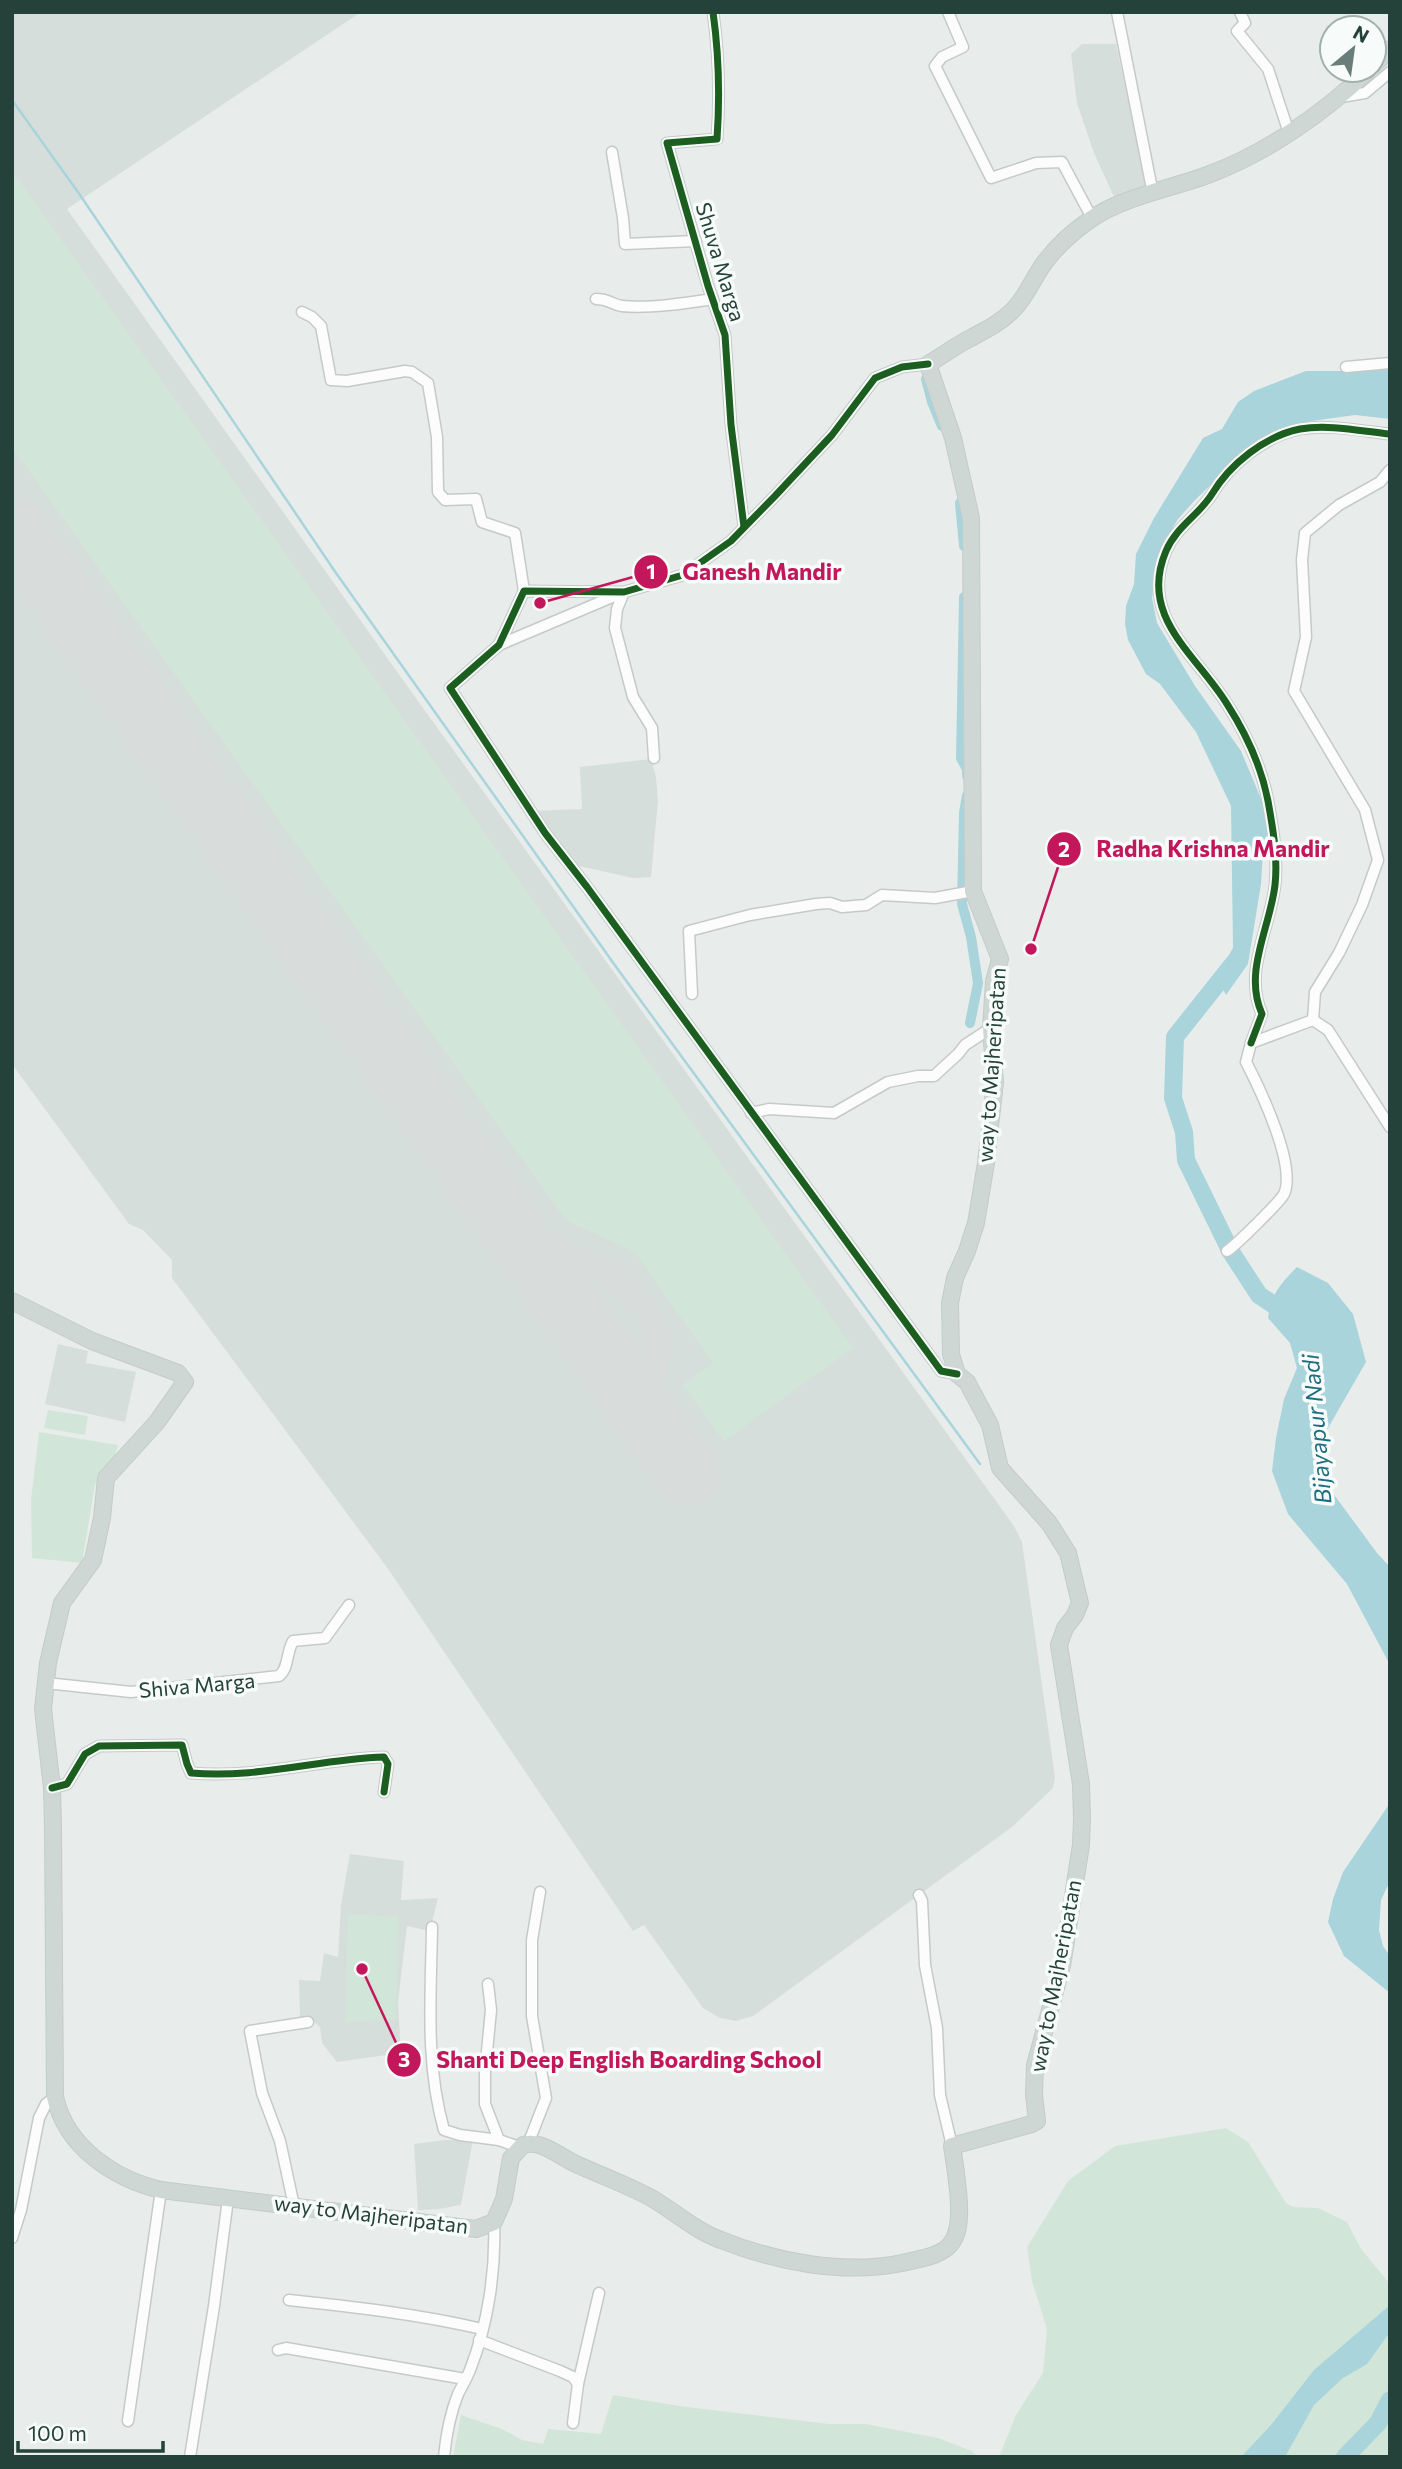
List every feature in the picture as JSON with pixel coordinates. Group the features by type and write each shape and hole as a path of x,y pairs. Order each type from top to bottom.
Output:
{"main road":[{"path":"928,364 993,327 1014,310 1030,290 1044,263 1092,218 1125,202 1213,173 1289,133 1340,97 1353,84"},
{"name":"way to Majheripatan","path":"928,364 953,438 971,518 973,891 1000,959 994,981 991,1028 995,1082 986,1163 976,1223 955,1278 950,1303 951,1353 957,1374 967,1382 990,1425 1000,1468 1049,1523 1068,1553 1080,1603 1065,1628 1059,1645 1081,1784 1081,1844 1062,1966 1035,2065 1037,2121 952,2146"},
{"name":"way to Majheripatan","path":"12,1301 92,1341 178,1373 185,1382 157,1422 106,1478 102,1518 93,1559 62,1603 46,1683 43,1709 52,1788 55,2097 71,2133 97,2161 141,2185 162,2190 475,2229 494,2222 504,2199 512,2158 524,2146"},
{"path":"524,2146 543,2147 577,2165 612,2178 720,2240 818,2266 869,2269 931,2256 953,2242 960,2227 952,2146"}],"street":[{"name":"Shuva Marga","path":"713,12 720,96 717,139 667,143 725,335 731,425 744,527"},
{"path":"948,12 963,47 942,57 935,66 991,178 1036,163 1062,162 1092,218"},
{"path":"1117,12 1153,194"},
{"path":"1240,12 1245,23 1237,31 1268,69 1289,133"},
{"path":"1340,97 1365,93 1390,72"},
{"path":"612,152 625,244 696,241"},
{"path":"596,299 607,299 619,307 713,299"},
{"path":"302,312 321,326 331,380 347,382 405,371 412,372 428,383 437,437 438,492 445,500 476,499 482,522 515,533 524,591 499,645"},
{"path":"1346,367 1390,363"},
{"path":"928,364 902,367 875,378 832,435 731,541 683,575 624,592 499,645 452,685 451,691 545,833 941,1371 957,1374"},
{"path":"1230,1249 1284,1195 1288,1176 1268,1106 1246,1062 1262,1014 1255,998 1256,974 1275,887 1275,845 1266,793 1255,752 1226,701 1180,643 1161,606 1157,578 1167,549 1183,524 1208,501 1230,471 1267,442 1300,429 1336,428 1390,434"},
{"path":"1313,1020 1315,992 1339,953 1362,905 1378,860 1365,810 1294,691 1306,637 1302,560 1305,533 1339,505 1380,482 1390,470"},
{"path":"524,591 624,592"},
{"path":"624,592 617,608 615,628 633,698 652,728 654,758"},
{"path":"692,994 689,931 750,915 816,904 830,903 842,907 866,905 882,895 934,898 973,891"},
{"path":"1251,1043 1313,1020"},
{"path":"1313,1020 1328,1030 1390,1127"},
{"path":"751,1113 769,1109 835,1113 888,1082 933,1076 965,1045 991,1028"},
{"name":"Shiva Marga","path":"46,1683 131,1692 279,1676 284,1671 293,1642 325,1638 349,1605"},
{"path":"52,1788 67,1784 85,1754 99,1746 182,1745 191,1773 221,1776 300,1768 347,1758 384,1757 388,1764 384,1792"},
{"path":"432,1927 431,2054 434,2095 444,2130 524,2146 546,2098 532,2016 532,1940 540,1892"},
{"path":"919,1895 922,1901 925,1965 936,2028 940,2095 952,2146"},
{"path":"488,1984 491,2010 485,2104 499,2140"},
{"path":"294,2206 280,2141 262,2093 250,2031 308,2022"},
{"path":"12,2238 21,2210 40,2118 46,2104 55,2097"},
{"path":"128,2421 162,2190"},
{"path":"190,2457 228,2199"},
{"path":"443,2457 457,2396 466,2379 480,2335 494,2259 494,2222"},
{"path":"573,2423 578,2384 599,2293"},
{"path":"289,2300 437,2319 560,2371 573,2377 578,2384"},
{"path":"278,2350 286,2348 466,2379"}],"shaded area":[{"path":"12,12 361,12 67,209 418,701 1014,1526 1022,1542 1055,1777 1053,1788 1012,1827 753,2016 736,2021 720,2018 703,2008 644,1925 633,1931 386,1566 172,1278 172,1260 143,1230 129,1224 12,1064"},
{"path":"1082,44 1116,44 1147,190 1115,199 1094,153 1077,103 1071,54"},
{"path":"651,759 658,801 651,877 633,878 570,864 533,811 582,809 580,767"},
{"path":"58,1344 88,1351 86,1363 136,1372 125,1422 45,1404"},
{"path":"350,1854 404,1861 401,1900 438,1898 430,1931 407,1926 398,2002 401,2053 337,2062 322,2043 320,2027 309,2018 300,2020 299,1980 320,1981 324,1953 338,1957 341,1905"},
{"path":"473,2140 461,2205 418,2210 414,2144"}],"green space":[{"path":"12,171 853,1348 724,1441 683,1385 713,1363 635,1252 566,1220 12,447"},
{"path":"48,1410 88,1416 85,1435 44,1428"},
{"path":"39,1432 118,1445 113,1462 95,1484 82,1563 32,1558 31,1500"},
{"path":"348,1914 398,1917 396,2019 346,2022"},
{"path":"1226,2128 1248,2142 1286,2203 1293,2207 1318,2208 1347,2222 1361,2249 1390,2284 1390,2457 999,2457 1016,2415 1043,2373 1047,2329 1032,2281 1027,2247 1068,2181 1115,2146"},
{"path":"613,2395 679,2406 829,2424 866,2424 938,2438 972,2451 976,2456 453,2457 461,2415 502,2429 522,2440 543,2444 548,2429 601,2434"}],"water":[{"path":"1372,368 1390,370 1390,419 1355,415 1312,421 1280,431 1230,466 1194,501 1178,519 1162,546 1157,561 1152,598 1157,623 1195,686 1241,751 1270,820 1248,964 1226,995 1216,976 1233,948 1231,806 1196,732 1160,684 1146,674 1128,640 1126,606 1134,584 1136,554 1154,518 1203,438 1222,429 1238,402 1254,391 1306,371"},
{"path":"1297,1267 1328,1283 1353,1314 1366,1362 1324,1435 1328,1481 1335,1496 1390,1567 1390,1665 1347,1584 1288,1514 1272,1471 1284,1399 1297,1368 1290,1343 1268,1318 1278,1290"},
{"path":"1390,1803 1390,1881 1381,1900 1379,1930 1383,1946 1390,1956 1390,1993 1344,1956 1328,1922 1343,1872"},
{"path":"1390,2305 1390,2332 1367,2364 1343,2378 1314,2405 1285,2457 1241,2457 1271,2425 1314,2370"}],"waterway":[{"path":"12,100 80,195 336,573 619,971 980,1464"},
{"path":"926,379 942,426"},
{"path":"960,503 964,546"},
{"path":"964,597 961,758 967,769 967,776"},
{"path":"967,795 964,813 962,904 971,937 978,983 970,1023"},
{"name":"Bijayapur Nadi","path":"1233,964 1175,1037 1173,1098 1184,1132 1186,1160 1231,1252 1259,1295 1290,1316"},
{"path":"1345,2457 1378,2423 1390,2400"}],"taxiway":[{"path":"499,1209 525,1235 603,1270 625,1287 645,1312 658,1335 659,1355 653,1370 643,1380 625,1386 610,1385 599,1380 586,1361 572,1312"}],"runway":[{"path":"12,528 687,1473"}],"cycle path":[{"path":"713,12 717,44 717,139 667,143 708,286 725,335 731,425 744,527"},
{"path":"928,364 902,367 875,378 832,435 775,496 731,541 683,575 624,592 524,591 499,645 450,688 545,833 941,1371 957,1374"},
{"path":"1251,1043 1262,1014 1257,998 1256,966 1276,874 1268,801 1257,763 1241,727 1174,633 1165,615 1159,596 1159,574 1166,551 1176,535 1207,501 1228,472 1262,445 1300,429 1322,427 1390,434"},
{"path":"52,1788 67,1784 85,1754 99,1746 182,1745 191,1773 240,1773 384,1757 388,1764 384,1792"}],"place":[{"name":"Ganesh Mandir","path":"540,603"},
{"name":"Radha Krishna Mandir","path":"1031,949"},
{"name":"Shanti Deep English Boarding School","path":"362,1969"}]}
